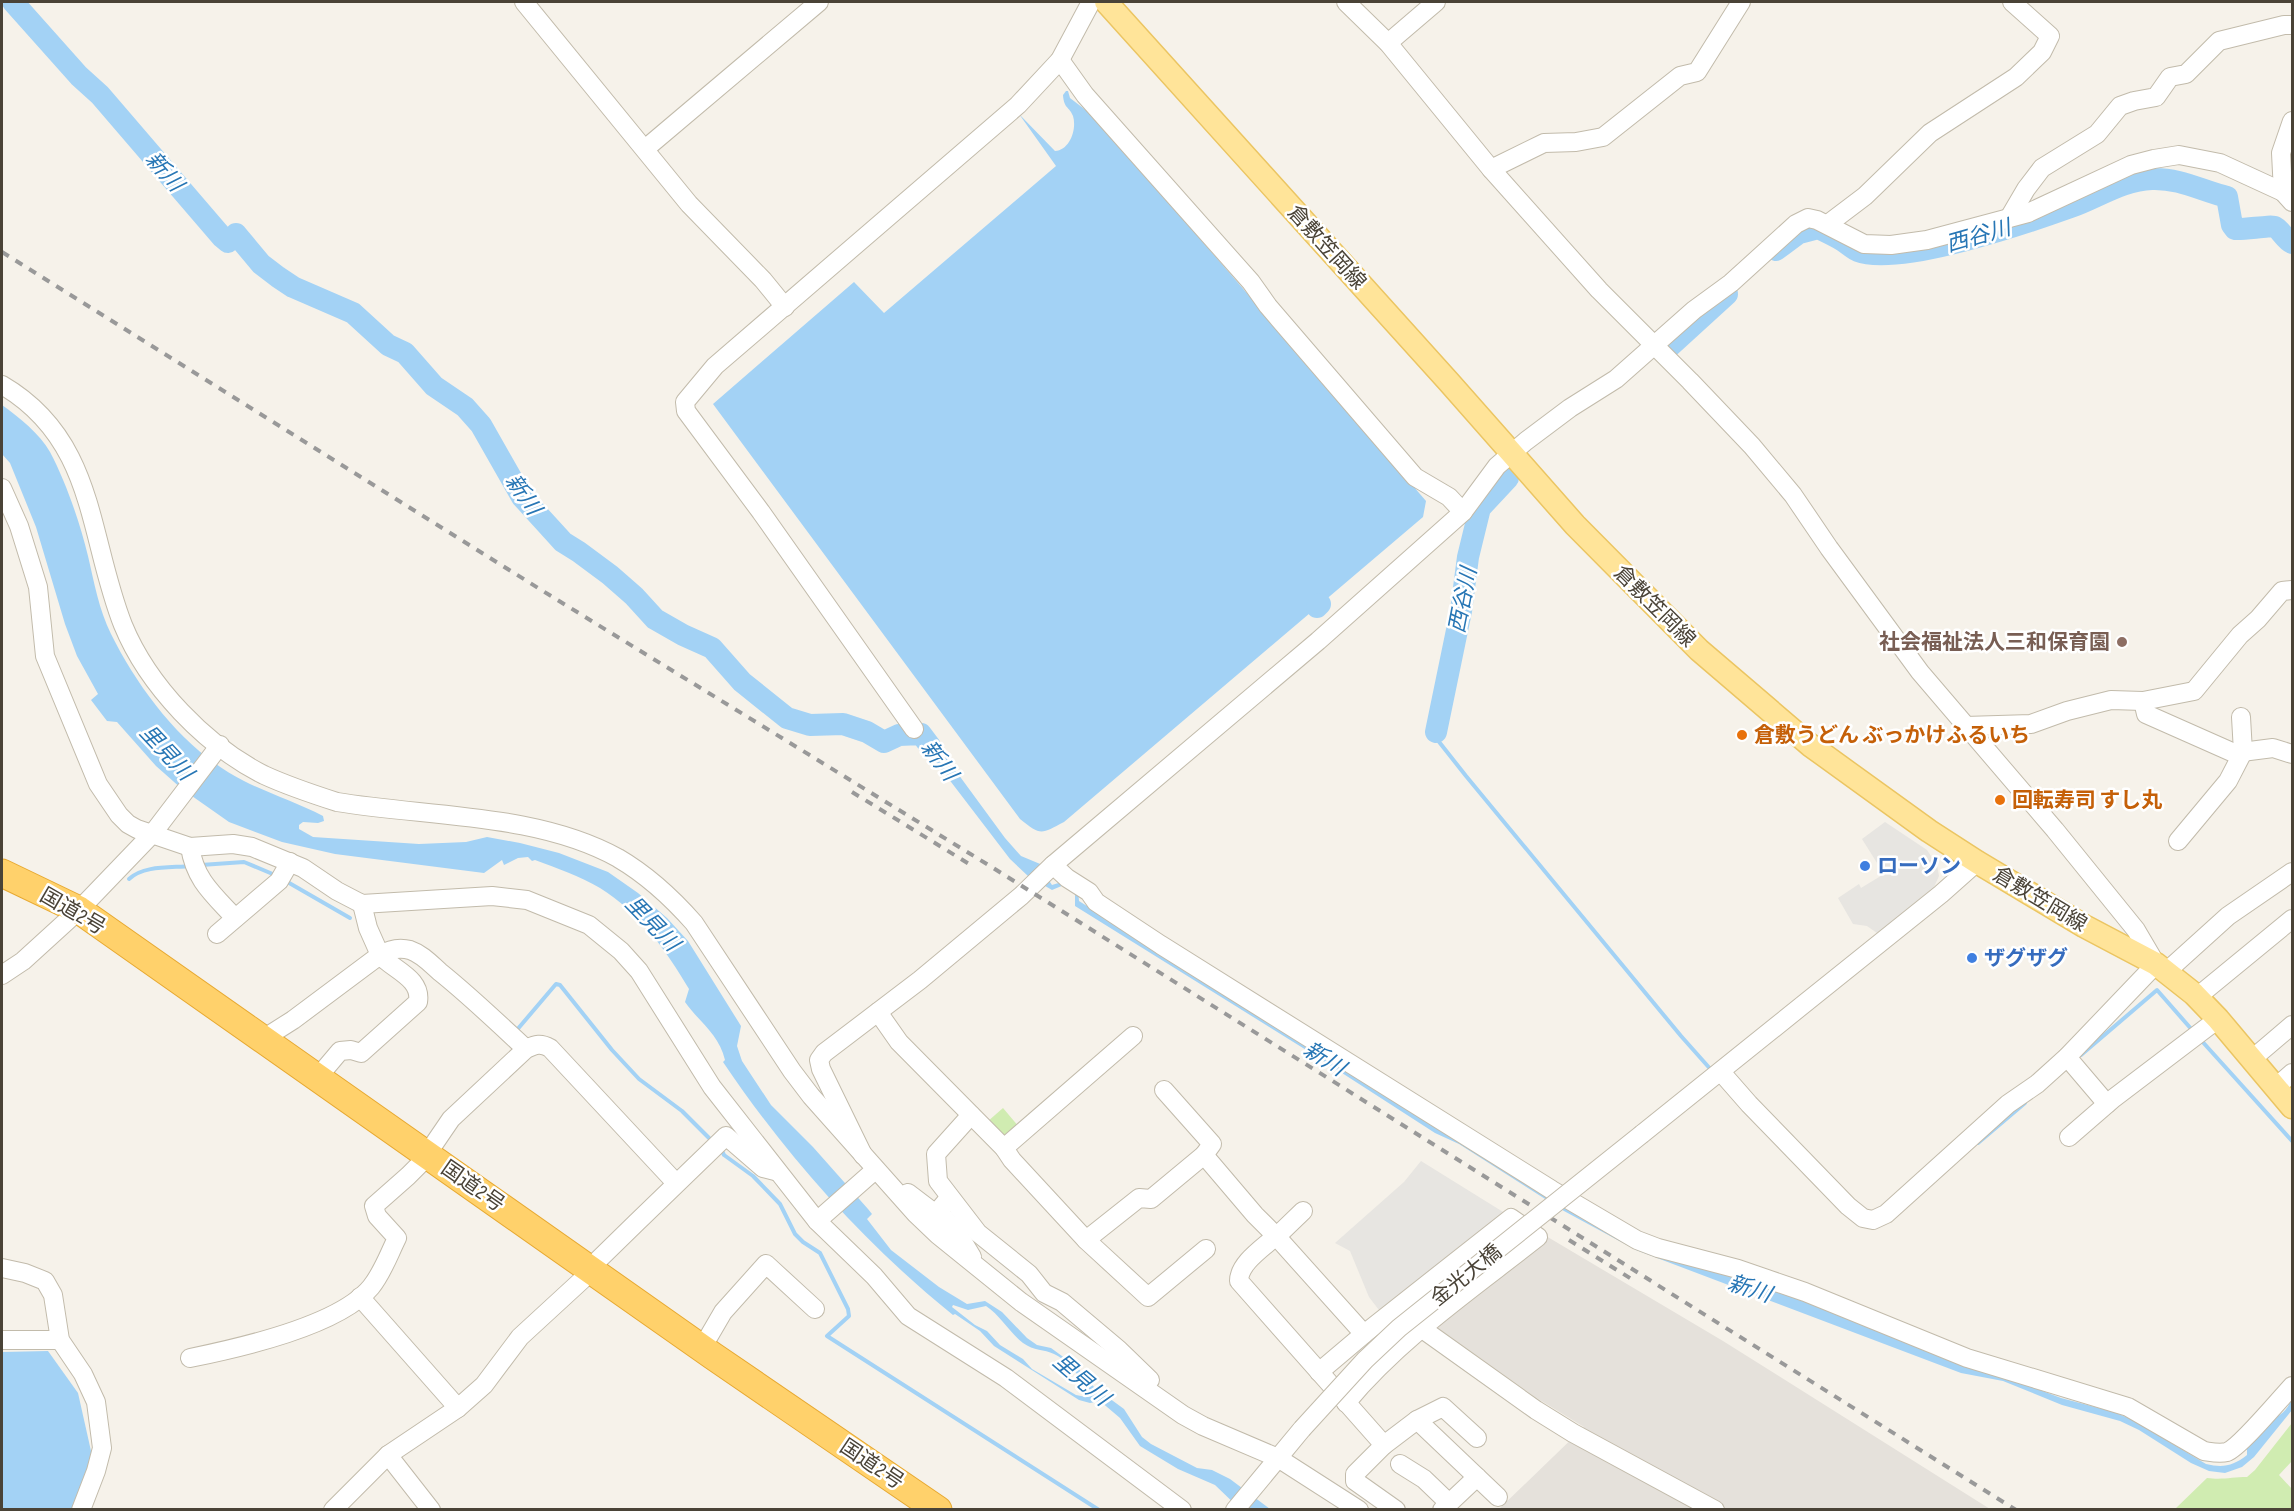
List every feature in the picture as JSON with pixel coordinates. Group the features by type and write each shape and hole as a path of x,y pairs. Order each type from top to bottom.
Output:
{"highway":[{"name":"国道2号","path":"2,873 79,910 702,1347 938,1509"}],"main road":[{"name":"倉敷笠岡線","path":"1106,2 1575,525 1648,600 1751,696 1810,745 1977,862 2084,926 2161,968 2197,997 2202,1029 2284,1080 2292,1107"}],"street":[{"path":"524,2 689,204 763,280 785,307"},
{"path":"914,729 761,512 686,411 685,402 715,366 1018,105 1060,60 1091,2"},
{"path":"1346,2 1388,43 1491,169 1599,290 1752,446 1793,495 1901,647 1965,726 2014,780 2136,930 2161,968"},
{"path":"1388,43 1436,2"},
{"path":"1491,169 1544,143 1576,142 1603,137 1680,76 1697,72 1741,2"},
{"path":"1828,224 1865,196 1930,133 2016,78 2042,52 2050,36 2012,2"},
{"path":"645,149 814,4"},
{"path":"2009,218 2042,168 2097,134 2120,106 2156,97 2170,77 2186,74 2219,41 2292,25"},
{"path":"1060,60 1085,95 1251,282 1268,306 1415,477 1449,497 1462,512"},
{"path":"2288,197 2281,153 2292,121"},
{"path":"862,1155 819,1060 824,1053 929,973 1318,641 1462,512 1497,466 1511,454 1570,408 1616,379 1694,310 1731,283 1796,224 1808,218 1828,224 1864,244 1891,245 1948,236 2044,206 2132,165 2179,155 2220,163 2288,197"},
{"path":"2,385 27,403 43,419 68,454 78,473 124,626 145,666 165,695 218,747 263,774 307,793 337,802 533,827 593,846 631,867 657,886 694,923 792,1071 877,1174 923,1221 1021,1302 1183,1415 1359,1509"},
{"path":"2,488 19,526 38,587 45,656 98,784 128,824 137,829 157,828 192,860 201,882 235,918"},
{"path":"1965,726 2031,724 2067,711 2111,700 2143,701 2194,690 2240,635 2258,619 2282,591 2292,590"},
{"path":"2143,701 2146,714 2234,753 2273,748 2292,754"},
{"path":"2178,841 2228,781 2243,752 2241,717"},
{"path":"2,975 23,961 79,910 157,828 218,747"},
{"path":"192,860 233,844 252,847 284,873"},
{"name":"金光大橋","path":"1235,1509 1365,1359 1399,1328 1717,1075 1941,894 1977,862"},
{"path":"1053,865 1067,878 1089,892 1096,902 1161,945 1552,1190 1637,1240 1658,1248 1738,1269 1805,1292 1967,1358 2128,1407 2191,1445 2210,1452 2227,1452 2239,1444 2292,1386"},
{"path":"217,934 284,873 303,868 337,891 362,904 492,896 526,900 589,925 621,951 639,971 712,1087 780,1172 908,1316 1006,1377 1182,1509"},
{"path":"1717,1075 1749,1104 1848,1206 1863,1218 1873,1220 1886,1214 2008,1104 2071,1061 2161,968 2228,916 2292,872"},
{"path":"318,1077 340,1051 351,1050 361,1053 417,1002 419,995 409,977 386,962 380,955 368,928 362,904"},
{"path":"2197,997 2292,919"},
{"path":"263,1039 293,1020 380,955 390,949 399,948 411,950 421,956 464,991 526,1049"},
{"path":"878,1012 899,1042 1004,1148 1012,1160 1086,1240 1148,1297 1206,1249"},
{"path":"2251,1060 2292,1025"},
{"path":"2068,1137 2202,1029"},
{"path":"1004,1148 1132,1036"},
{"path":"190,1358 253,1345 312,1324 360,1297 380,1272 397,1238 377,1216 374,1206 408,1176 428,1154 451,1119 526,1049 535,1044 544,1044 550,1048 676,1183"},
{"path":"2071,1061 2108,1104"},
{"path":"1086,1240 1138,1198 1150,1199 1204,1155 1212,1144 1164,1090"},
{"path":"971,1114 936,1155 938,1181 944,1204 974,1265"},
{"path":"333,1509 388,1455 458,1408 484,1385 520,1337 582,1280 590,1268 726,1136 763,1168 780,1172"},
{"path":"1204,1155 1364,1334"},
{"path":"877,1174 897,1185 933,1212 944,1204"},
{"path":"820,1218 877,1174"},
{"path":"944,1204 1029,1274 1044,1293 1062,1302 1119,1350 1135,1367 1180,1403 1183,1415"},
{"path":"1303,1211 1245,1266 1239,1273 1239,1281 1384,1445"},
{"path":"1319,1372 1394,1309 1510,1218 1538,1236 1397,1349 1346,1403"},
{"path":"702,1347 723,1312 766,1264 815,1309"},
{"path":"2,1268 25,1273 45,1281 53,1295 60,1340 83,1374 96,1402 102,1448 96,1471 81,1509"},
{"path":"360,1297 458,1408"},
{"path":"1394,1309 1536,1410 1573,1433 1715,1509"},
{"path":"2,1340 60,1340"},
{"path":"1396,1509 1355,1481 1355,1474 1384,1445 1417,1420 1443,1407 1477,1438"},
{"path":"1417,1420 1498,1497"},
{"path":"388,1455 431,1509"},
{"path":"1400,1464 1424,1479 1445,1506 1477,1477"}],"shaded area":[{"path":"1885,822 1927,850 1937,865 1939,876 1934,887 1877,933 1867,926 1853,924 1838,898 1859,884 1861,888 1884,874 1862,839"},
{"path":"1421,1161 1508,1215 1382,1314 1369,1297 1350,1251 1335,1243 1404,1182"},
{"path":"1546,1236 1723,1341 1990,1509 1499,1509 1584,1427 1535,1397 1438,1328 1436,1323"}],"green space":[{"path":"1003,1108 1020,1128 1005,1142 987,1122"},
{"path":"2292,1423 2292,1461 2279,1475 2292,1489 2292,1509 2175,1509 2207,1478 2247,1477"}],"water":[{"path":"1066,91 1070,98 1096,118 1426,501 1423,517 1064,822 1046,831 1037,831 1020,819 713,404 854,282 884,313 1056,166 1019,114 1055,151 1060,150 1068,143 1074,127 1073,116 1064,100 1063,95"},
{"name":"里見川","path":"2,405 35,432 46,445 56,464 81,530 103,615 123,656 167,718 203,754 244,781 323,816 324,821 303,822 299,825 299,829 313,837 419,844 466,842 487,837 559,853 608,872 638,893 667,918 688,941 741,1026 737,1046 742,1061 771,1105 813,1147 868,1209 872,1214 867,1219 891,1250 939,1287 967,1304 985,1301 1002,1312 1027,1338 1037,1345 1051,1348 1077,1367 1094,1387 1124,1409 1142,1437 1151,1444 1197,1468 1212,1470 1230,1479 1270,1509 1240,1509 1215,1485 1178,1469 1140,1446 1120,1418 1100,1401 1090,1403 1079,1400 994,1346 980,1331 955,1314 953,1315 920,1287 858,1228 800,1165 723,1062 725,1060 722,1051 713,1035 685,1002 689,989 661,946 627,908 600,888 568,872 535,860 532,861 528,857 518,858 504,865 502,860 484,873 335,854 282,842 229,822 182,789 156,766 117,722 107,721 91,700 98,694 77,656 36,527 10,463 2,454","holes":["953,1305 968,1310 986,1306 1023,1343 1054,1354 1064,1361 1094,1395 1086,1397 1076,1395 1032,1369 1023,1359 1000,1345 987,1331 975,1325 952,1307"]},
{"path":"887,677 1005,838 1021,856 1045,866 1052,885 1065,881 1078,890 1079,901 1437,1129 1461,1140 1548,1195 1710,1265 2061,1398 2114,1412 2133,1420 2206,1464 2228,1465 2247,1455 2247,1444 2259,1429 2285,1410 2289,1405 2292,1390 2292,1410 2254,1457 2242,1467 2225,1473 2209,1471 2191,1463 2139,1430 2120,1421 2062,1405 2003,1381 1961,1373 1636,1250 1564,1211 1459,1144 1435,1133 1075,906 1075,890 1064,885 1052,890 1028,876 1010,859 922,744 919,728"},
{"path":"48,1351 78,1393 93,1463 76,1509 2,1509 2,1352"}],"waterway":[{"name":"新川","path":"13,2 79,76 100,95 222,237 228,242 236,234 261,264 278,277 293,287 353,313 388,345 405,353 434,386 465,407 481,425 522,497 563,542 610,575 655,619 712,648 742,682 787,718 810,725 843,724 867,732 884,742 899,735 921,734 930,746"},
{"name":"西谷川","path":"1776,250 1799,233 1818,228 1858,251 1877,254 1902,253 1932,248 1996,232 2071,207 2131,182 2152,179 2181,183 2227,197 2232,225 2235,229 2275,227 2292,243"},
{"name":"西谷川","path":"1670,346 1727,294"},
{"name":"西谷川","path":"1436,732 1461,611 1468,557 1480,508 1508,478"},
{"path":"1317,607 1320,604"},
{"path":"1436,732 1436,738 1466,776 1713,1072"},
{"path":"201,865 244,862 275,875"},
{"path":"129,879 150,869 191,866"},
{"path":"284,880 350,918"},
{"path":"516,1031 556,984 560,985 612,1050 639,1079 682,1111 713,1142"},
{"path":"2081,1055 2157,990 2193,1031"},
{"path":"2200,1039 2292,1141"},
{"path":"1978,1143 2025,1103"},
{"path":"721,1149 724,1155 753,1176 780,1204 795,1234 820,1253 848,1309 849,1316 827,1336 1099,1510"}],"railway":[{"path":"2,252 538,588 990,866 2016,1510"},
{"path":"852,792 974,867"},
{"path":"1569,1240 1633,1280"}],"place":[{"name":"社会福祉法人三和保育園","path":"2122,642"},
{"name":"倉敷うどん ぶっかけふるいち","path":"1742,735"},
{"name":"回転寿司 すし丸","path":"2000,800"},
{"name":"ローソン","path":"1865,866"},
{"name":"ザグザグ","path":"1972,958"}]}
